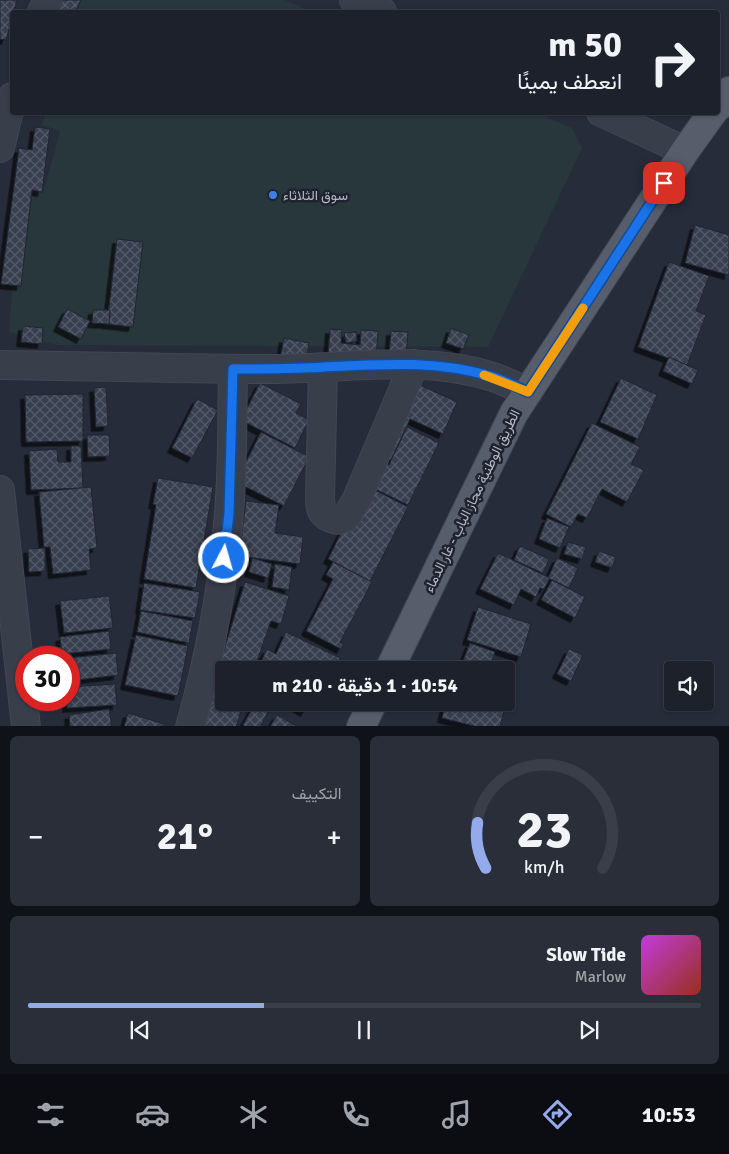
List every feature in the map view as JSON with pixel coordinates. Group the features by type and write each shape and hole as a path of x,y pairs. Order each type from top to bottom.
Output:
{"main road":[{"path":"720,104 729,91"},
{"name":"الطريق الوطنية مجاز الباب - غار الدماء","path":"393,661 514,414 685,151 711,115"},
{"path":"362,726 369,711"}],"street":[{"path":"354,0 377,10"},
{"path":"0,148 10,105"},
{"path":"607,115 685,151"},
{"path":"0,365 233,369 324,368 369,364 414,364 475,372 494,377 528,392"},
{"path":"324,368 320,499 322,511 335,520 342,519 356,501 414,364"},
{"path":"190,726 211,644 222,573 229,513 233,369"},
{"path":"0,490 9,665 26,726"}],"shaded area":[{"path":"81,0 284,0 308,10 78,10"},
{"path":"45,115 542,115 572,128 582,148 488,347 56,345 9,332 20,188 43,194 60,131 42,125"}],"building":[{"path":"0,0 17,0 14,10 10,10 10,25 6,40 0,39"},
{"path":"61,0 81,0 76,10 56,10"},
{"path":"35,127 50,129 42,192 32,190 21,286 1,284 19,148 32,150"},
{"path":"695,225 729,235 729,275 685,263"},
{"path":"117,239 143,242 133,327 107,324"},
{"path":"669,262 709,276 696,311 706,315 687,365 638,347"},
{"path":"67,309 90,321 81,339 58,327"},
{"path":"93,310 110,310 109,324 92,323"},
{"path":"23,326 43,328 42,344 21,342"},
{"path":"451,328 469,335 463,349 446,343"},
{"path":"330,329 342,330 341,343 360,345 361,330 378,331 376,359 328,355"},
{"path":"391,331 408,332 406,357 389,355"},
{"path":"356,332 357,341 346,343 344,333"},
{"path":"284,338 309,343 305,365 280,359"},
{"path":"669,357 698,370 692,384 663,371"},
{"path":"621,378 657,395 638,439 600,422"},
{"path":"411,381 457,402 443,434 410,419 391,460 377,454"},
{"path":"260,383 301,404 296,413 309,420 295,448 241,420"},
{"path":"106,387 108,426 96,427 94,388"},
{"path":"83,394 83,441 26,442 25,395"},
{"path":"197,399 218,410 192,458 172,448"},
{"path":"592,423 640,447 631,464 644,470 627,502 602,489 587,518 578,514 571,527 546,514"},
{"path":"407,427 439,443 408,505 365,484 378,459 389,465"},
{"path":"261,432 309,457 284,506 236,482"},
{"path":"87,435 109,435 110,456 88,457"},
{"path":"71,446 81,446 83,488 31,490 29,451 57,449 58,462 71,462"},
{"path":"158,478 213,487 196,588 144,579 156,505 153,504"},
{"path":"365,485 408,507 370,581 328,559"},
{"path":"91,487 97,548 89,549 91,570 53,574 50,547 44,547 39,492"},
{"path":"246,501 279,505 275,533 303,537 300,564 239,556"},
{"path":"547,518 569,527 560,548 539,539"},
{"path":"568,542 586,547 582,559 564,554"},
{"path":"520,546 549,559 543,573 514,560"},
{"path":"45,548 45,571 29,572 28,549"},
{"path":"599,551 616,557 612,568 595,562"},
{"path":"498,553 550,578 544,589 540,588 536,597 521,589 514,605 480,589"},
{"path":"252,558 272,564 268,578 249,572"},
{"path":"557,558 578,568 569,588 548,578"},
{"path":"333,562 372,582 340,642 344,644 341,649 306,631 333,579 326,575"},
{"path":"275,564 292,567 289,590 272,587"},
{"path":"552,580 585,597 575,618 541,600"},
{"path":"245,582 289,596 281,624 271,621 257,661 220,661"},
{"path":"144,583 200,592 195,618 140,610"},
{"path":"109,596 113,628 64,633 60,601"},
{"path":"478,607 531,624 521,657 467,640"},
{"path":"141,611 193,621 189,643 137,632"},
{"path":"109,631 111,649 80,652 80,646 61,646 60,637"},
{"path":"286,632 340,658 338,661 261,661 267,649 276,654"},
{"path":"136,635 188,646 178,696 125,685"},
{"path":"470,643 495,652 492,661 463,661"},
{"path":"569,649 583,655 571,681 557,674"},
{"path":"116,653 118,675 80,680 80,657"},
{"path":"215,679 215,711 241,711 236,726 200,726"},
{"path":"115,684 117,705 80,707 80,686"},
{"path":"109,709 112,726 70,726 69,715"},
{"path":"251,711 268,711 261,726 243,725"},
{"path":"444,711 504,711 500,726 474,726 442,718"},
{"path":"128,713 164,724 164,726 124,726"},
{"path":"277,715 296,726 271,726"}],"slow traffic":[{"path":"484,375 494,377 528,392 583,308"}],"place":[{"name":"سوق الثلاثاء","path":"273,195"}],"route":[{"path":"224,558 229,513 233,369 324,368 369,364 414,364 475,372 494,377 528,392 664,183"}]}
